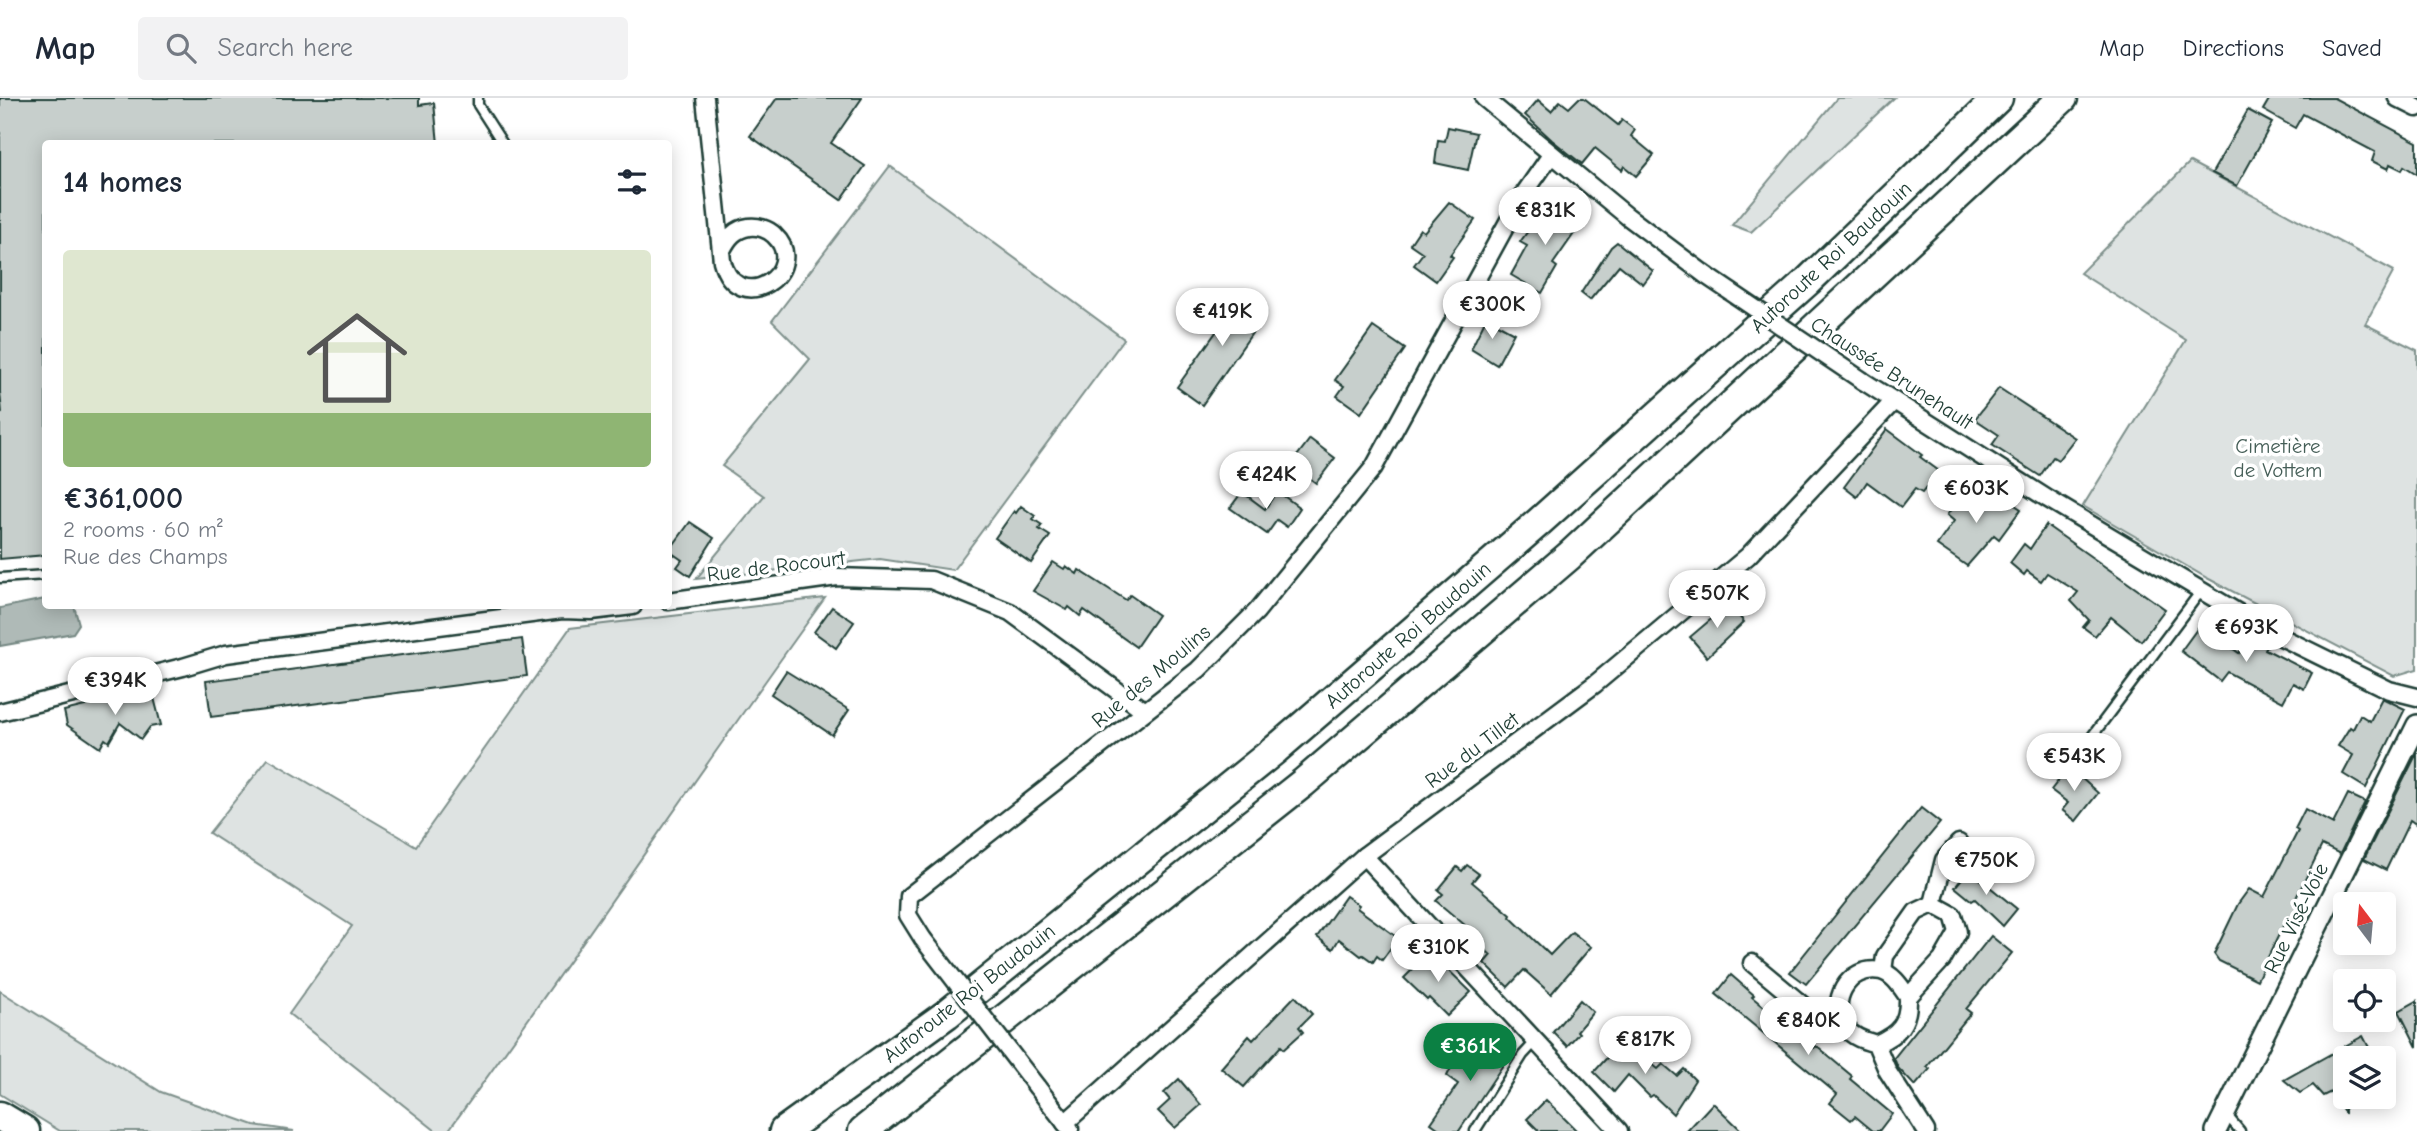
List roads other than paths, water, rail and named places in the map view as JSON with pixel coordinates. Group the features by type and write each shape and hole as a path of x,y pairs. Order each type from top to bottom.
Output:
{"highway":[{"name":"Autoroute Roi Baudouin","path":"784,1131 947,1014 1276,749 1539,522 1808,281 1998,98"},
{"name":"Autoroute Roi Baudouin","path":"863,1131 1303,783 1569,556 2063,98"},
{"path":"0,1116 25,1131"}],"street":[{"path":"705,98 722,250"},
{"name":"Chaussée Brunehault","path":"1484,98 1627,216 1707,276 1894,401 2048,499 2269,631 2389,690 2417,697"},
{"path":"2397,98 2417,108"},
{"name":"Rue des Moulins","path":"1068,1127 923,939 908,915 909,896 1198,670 1257,611 1374,467 1521,198 1551,155"},
{"name":"Rue du Tillet","path":"1068,1127 1364,856 1595,684 1748,556 1894,401"},
{"name":"Rue de Rocourt","path":"672,600 837,577 931,580 1010,612 1145,711"},
{"path":"0,712 226,654 562,610 608,609"},
{"name":"Rue Visé-Voie","path":"2220,1122 2417,725"},
{"path":"1933,904 1944,860 1959,843"},
{"path":"1364,856 1619,1131"},
{"path":"1883,971 1885,956 1916,912 1933,904"},
{"path":"1908,997 1898,982 1883,971 1868,970 1848,981 1838,999 1838,1014 1847,1030 1860,1039 1876,1044 1892,1037 1905,1021 1908,997 1942,960 1958,932 1953,915 1933,904"},
{"path":"1752,963 1812,1013 1838,1014"},
{"path":"1876,1044 1888,1072 1926,1131"}],"lane":[{"path":"478,98 478,105 500,140"},
{"path":"0,578 42,575"},
{"path":"2082,755 2093,735 2201,591"},
{"path":"1475,1131 1522,1055 1536,1041"},
{"path":"2220,1122 2240,1131"}],"park label":[{"name":"Cimetière de Vottem","path":"2278,458"}]}
